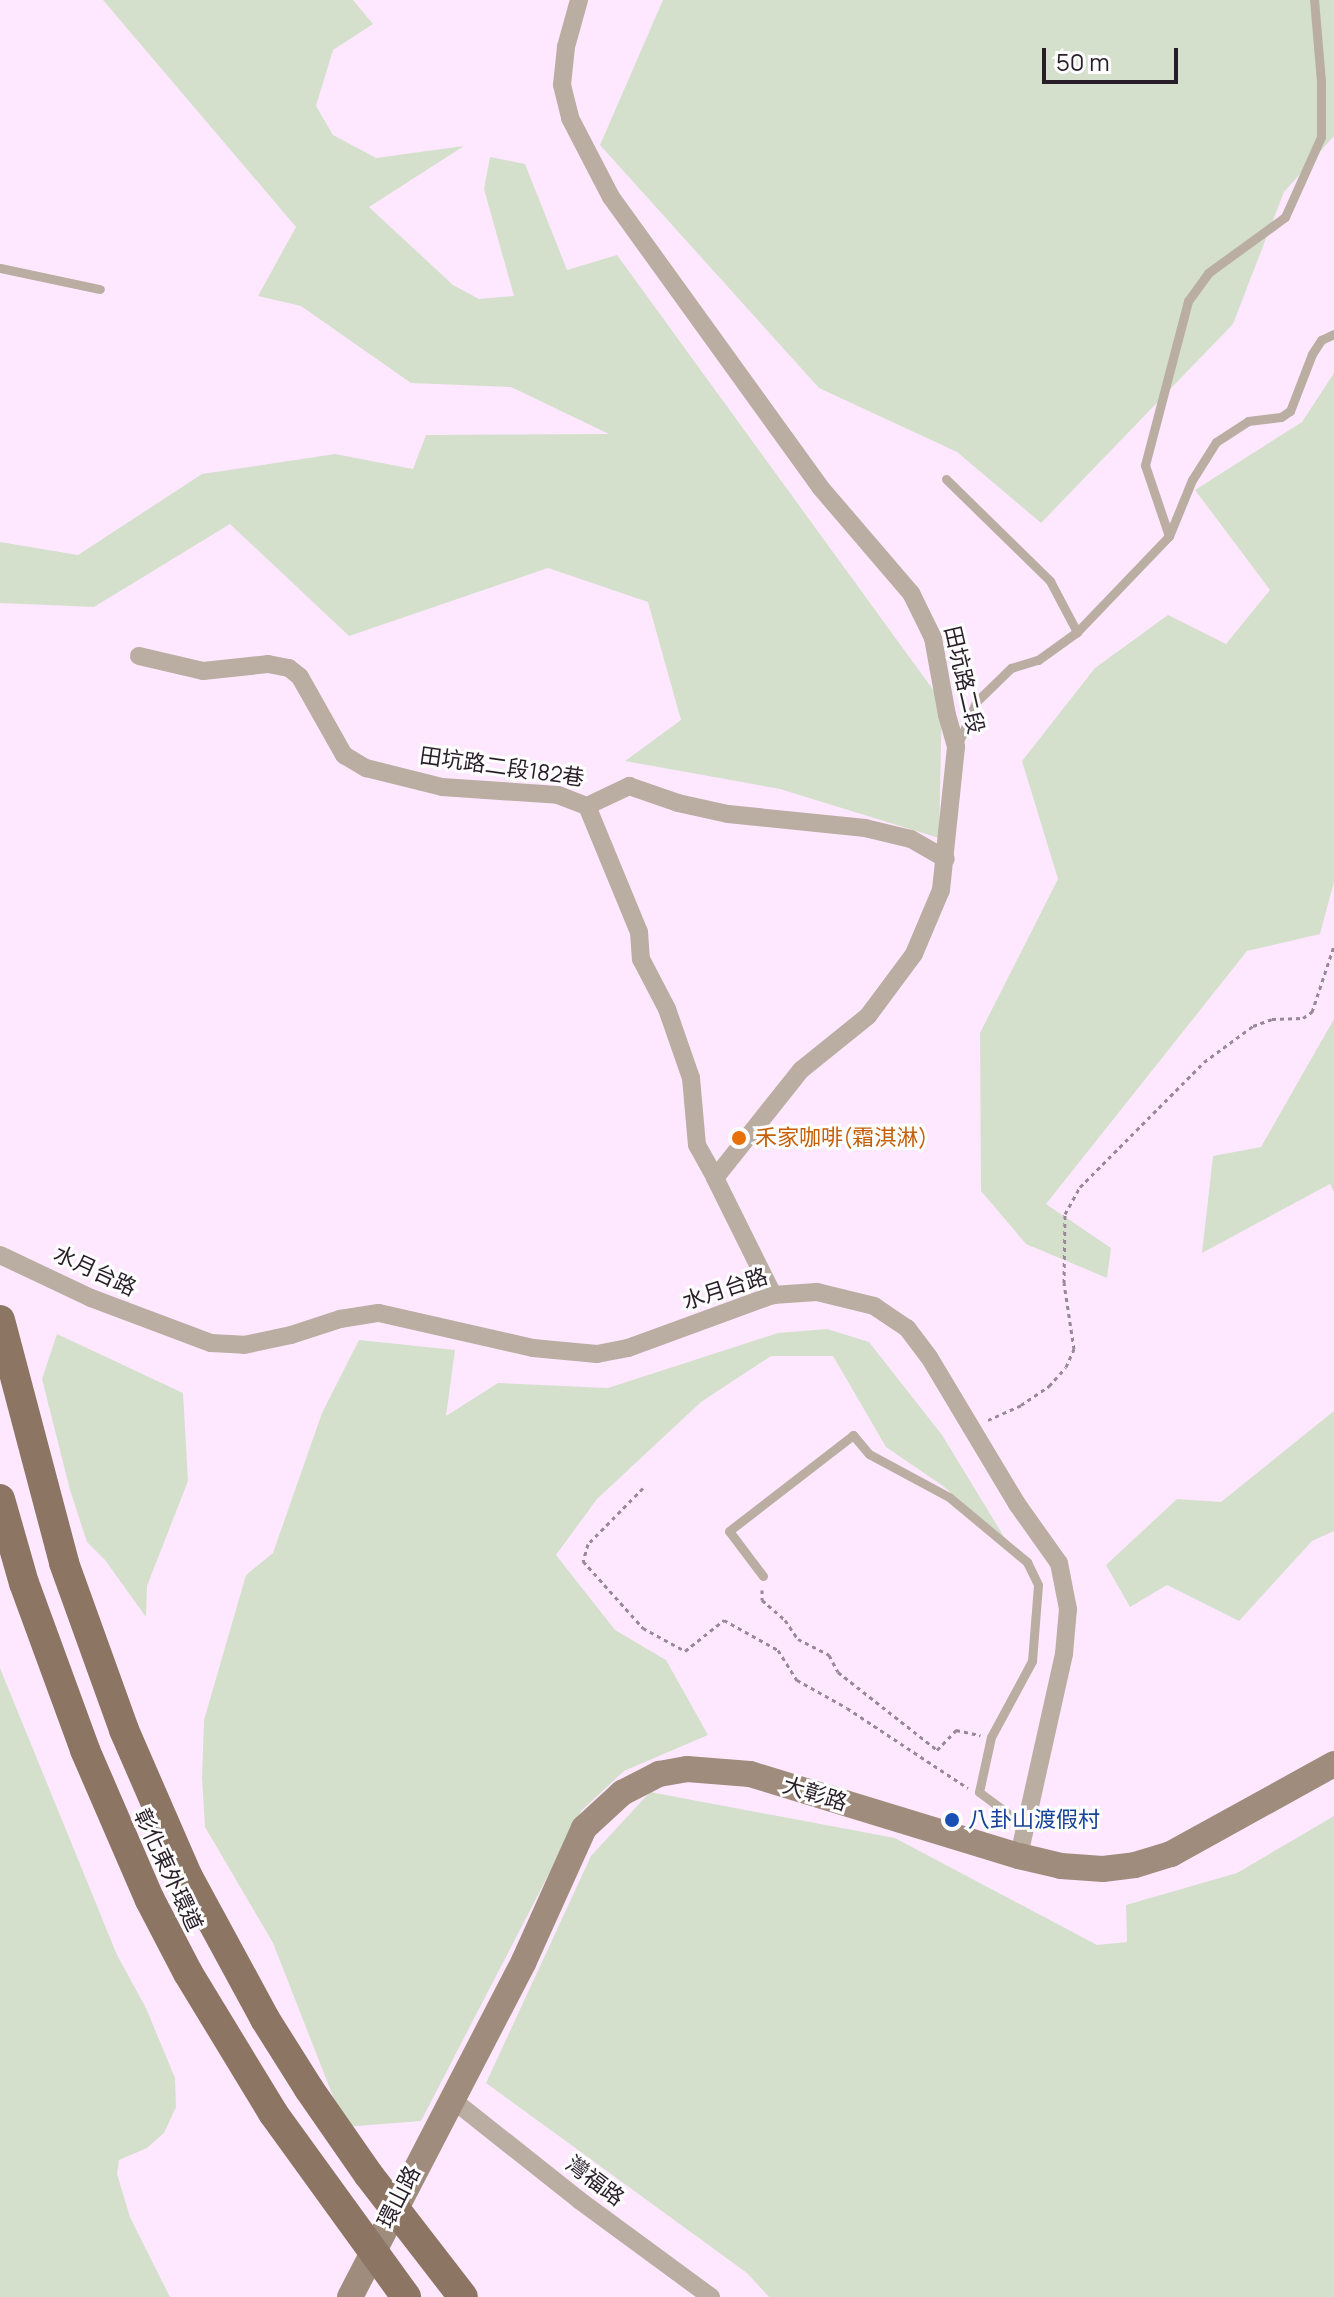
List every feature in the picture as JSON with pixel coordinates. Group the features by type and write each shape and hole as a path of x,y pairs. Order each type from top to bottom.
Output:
{"main road":[{"path":"0,1320 9,1355 36,1576 97,1744 188,1877 240,2036"},
{"name":"彰化東外環道","path":"0,1390 36,1576"},
{"name":"彰化東外環道","path":"0,1499 36,1576 150,1900 240,2036 295,2098 447,2290"},
{"path":"0,1559 36,1576"},
{"name":"大彰路","path":"453,2100 524,1961 584,1828 622,1793 659,1774 687,1769 750,1774 1019,1856 1061,1866 1103,1869 1135,1865 1171,1854 1334,1764"},
{"name":"彰化東外環道","path":"240,2036 273,2113 368,2260 406,2297"},
{"name":"環山路","path":"350,2297 453,2100"},
{"path":"368,2260 386,2297"}],"street":[{"name":"田坑路二段","path":"579,0 566,47 562,85 570,118 620,209 820,487 911,593 933,638 956,747 941,890 914,954 868,1016 801,1070 715,1178"},
{"name":"田坑路二段182巷","path":"139,656 203,671 268,664 289,668 300,677 344,755 366,768 442,787 558,795 587,806 629,786 728,814 865,828 911,839 946,859"},
{"path":"587,806 639,932 641,959 667,1009 691,1078 697,1145 773,1295"},
{"name":"水月台路","path":"0,1255 172,1331 211,1343 233,1344 291,1335 340,1319 379,1313 533,1348 597,1354 628,1348 773,1295 817,1292 874,1306 907,1328 973,1427 1017,1504 1059,1563 1068,1609 1064,1654 1019,1856"},
{"name":"灣福路","path":"453,2100 579,2200 711,2297"}],"lane":[{"path":"1169,536 1145,465 1188,301 1208,273 1285,217 1321,137 1321,81 1314,0"},
{"path":"0,268 100,289"},
{"path":"956,747 976,702 1011,668 1038,660 1077,632 1169,536 1192,480 1216,442 1248,421 1281,417 1290,411 1300,392 1312,354 1321,340 1334,334"},
{"path":"946,479 1050,581 1077,632"},
{"path":"763,1576 729,1531 853,1435 869,1454 949,1497 1027,1562 1038,1585 1032,1661 991,1737 979,1792 1026,1827"}],"path":[{"path":"973,1427 1021,1405 1049,1386 1070,1358 1074,1349 1064,1283 1065,1214 1080,1187 1204,1062 1253,1026 1272,1019 1303,1018 1312,1012 1334,946"},
{"path":"643,1488 588,1544 583,1561 643,1628 685,1651 724,1620 778,1650 797,1680 979,1792"},
{"path":"763,1576 762,1600 785,1620 798,1639 829,1655 838,1672 937,1750 956,1730 991,1737"}],"green space":[{"path":"103,0 353,0 373,24 333,50 316,106 333,135 376,158 464,146 369,207 453,285 479,299 514,296 484,189 490,157 525,164 567,270 617,255 942,702 939,838 780,789 625,761 681,720 648,602 548,568 349,636 230,524 94,607 0,603 0,542 78,555 202,474 335,454 413,469 426,435 609,434 511,387 411,383 301,306 258,296 296,227"},
{"path":"663,0 1334,0 1334,136 1284,192 1233,324 1041,523 957,452 819,388 600,145"},
{"path":"1334,373 1334,882 1320,934 1247,951 1046,1204 1111,1248 1107,1278 1026,1244 981,1191 980,1033 1058,879 1022,761 1095,668 1168,615 1226,644 1270,590 1195,490 1302,422"},
{"path":"1334,1019 1334,1192 1330,1184 1202,1253 1213,1156 1261,1147"},
{"path":"827,1329 869,1342 942,1435 1006,1540 943,1486 886,1447 833,1356 771,1356 701,1402 597,1499 556,1555 615,1630 666,1660 708,1735 624,1771 582,1810 421,2121 345,2127 273,1943 205,1827 202,1778 204,1720 246,1575 273,1553 322,1413 359,1340 455,1350 446,1416 498,1383 608,1388 778,1333"},
{"path":"57,1334 183,1393 188,1481 147,1586 146,1617 105,1560 87,1542 70,1490 42,1379"},
{"path":"1334,1411 1334,1531 1312,1541 1239,1621 1167,1585 1130,1607 1106,1565 1177,1499 1221,1502"},
{"path":"0,1668 117,1955 146,2008 175,2078 176,2107 164,2133 147,2148 119,2160 117,2174 130,2217 170,2297 0,2297"},
{"path":"650,1792 895,1838 1097,1945 1127,1942 1126,1905 1237,1873 1334,1816 1334,2297 769,2297 747,2273 486,2083 591,1856"}],"place":[{"name":"禾家咖啡(霜淇淋)","path":"739,1138"},
{"name":"八卦山渡假村","path":"952,1820"}]}
